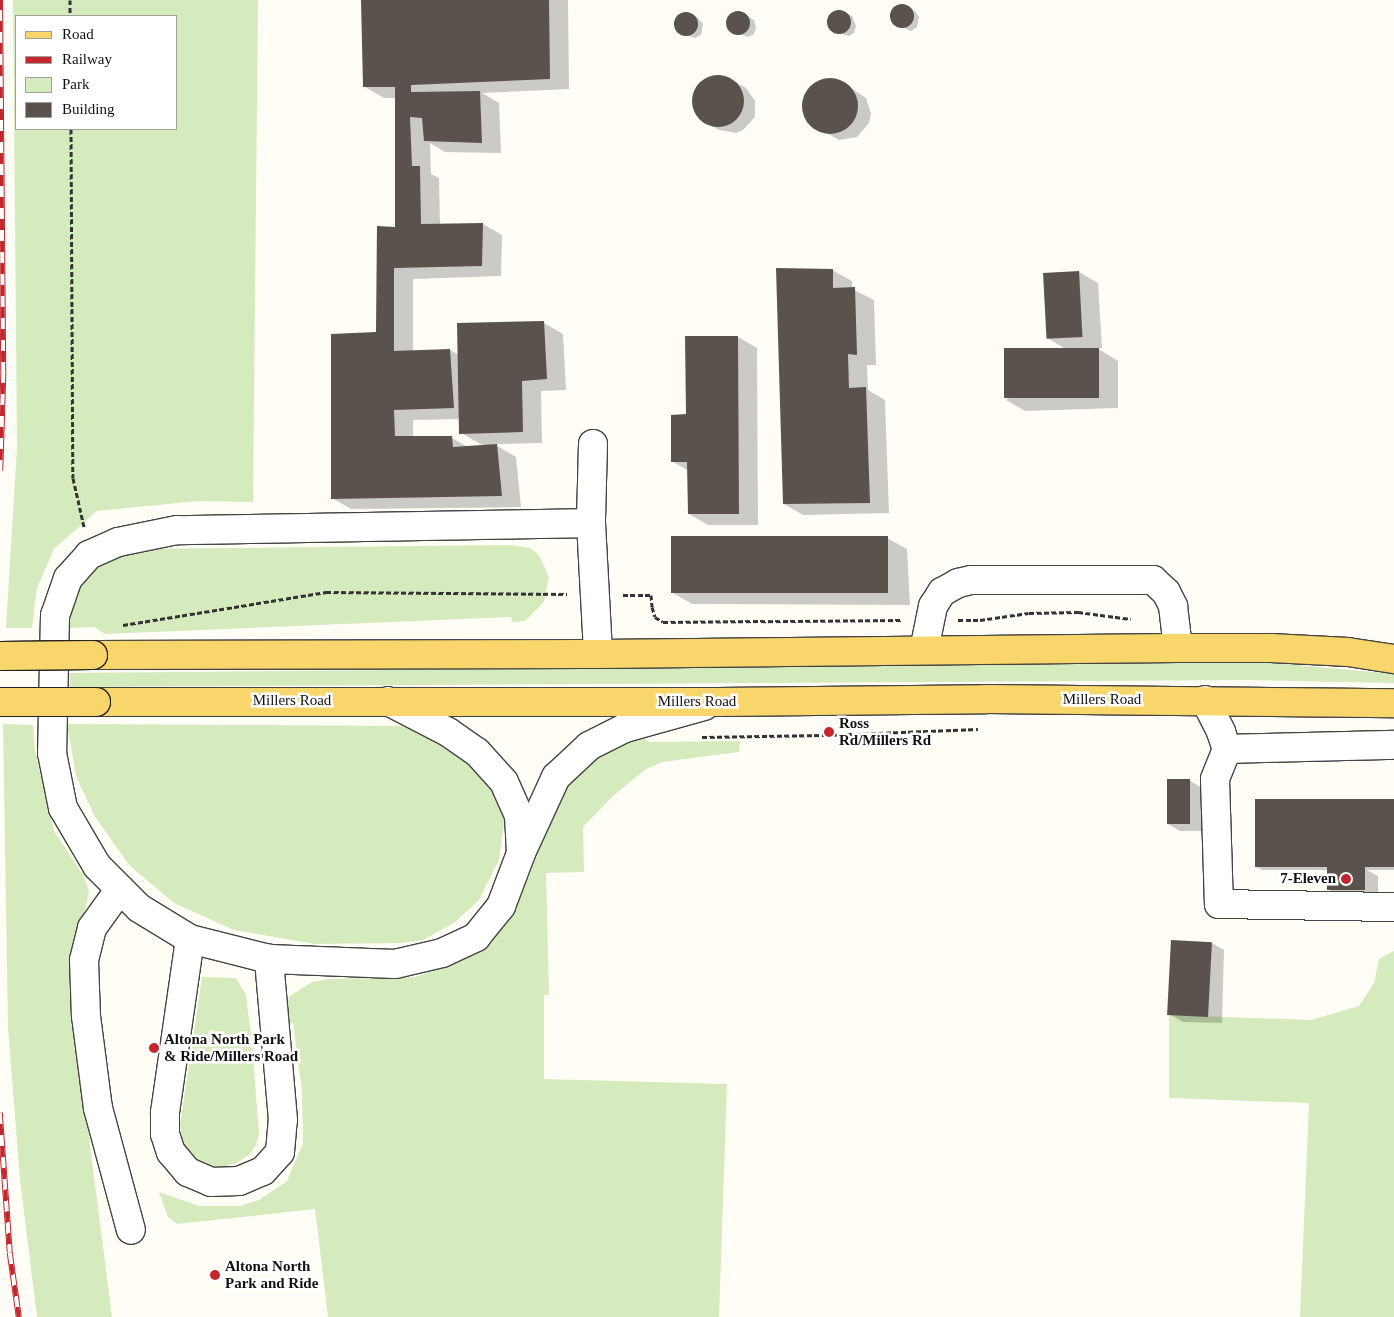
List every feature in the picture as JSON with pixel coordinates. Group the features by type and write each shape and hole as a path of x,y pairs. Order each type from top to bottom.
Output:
{"main road":[{"path":"0,656 598,654 1272,648 1348,652 1394,659"},
{"name":"Millers Road","path":"0,702 718,702 986,699 1394,703"}],"street":[{"path":"593,444 591,523 598,654"},
{"path":"591,523 177,530 118,542 89,555 68,578 55,615 52,753 63,808 97,866 139,908 190,939 269,960 395,964 442,953 476,938 501,906 521,853 556,776 589,746 624,728 718,702"},
{"path":"924,650 934,606 942,592 958,583 971,580 1153,580 1166,592 1173,606 1178,648"},
{"path":"1205,700 1227,749 1215,780 1219,904 1394,907"},
{"path":"388,701 448,732 477,752 504,782 518,815 521,853"},
{"path":"1227,749 1394,745"},
{"path":"120,889 92,928 84,960 86,1016 98,1108 131,1230"},
{"path":"190,939 165,1113 165,1134 171,1152 188,1172 211,1182 239,1181 263,1172 280,1152 283,1120 269,960"}],"path":[{"path":"70,0 70,15"},
{"path":"71,130 73,478 89,555"},
{"path":"120,626 326,592 651,595 655,617 663,622 980,620 1029,613 1078,612 1111,618 1175,619"},
{"path":"701,737 826,736 988,729"}],"green space":[{"path":"13,0 258,0 253,502 198,501 97,511 54,549 37,588 32,628 6,628 17,448"},
{"path":"511,545 530,548 539,555 549,577 544,602 525,621 512,622 511,617 105,634 94,627 68,628 74,600 82,585 111,558 131,549"},
{"path":"1266,662 1394,674 1394,683 1252,680 70,687 69,673"},
{"path":"3,724 33,725 35,751 54,831 83,875 89,891 77,934 69,980 112,1317 37,1317 20,1180 8,1027"},
{"path":"67,724 413,726 462,750 494,782 505,815 499,860 479,900 455,922 423,940 401,943 315,944 234,930 174,903 129,865 94,815 76,776"},
{"path":"641,733 649,742 740,741 739,752 662,762 646,769 613,796 583,827 584,872 546,873 549,995 544,995 544,1079 727,1084 719,1317 328,1317 315,1209 177,1224 168,1217 159,1192 199,1206 240,1206 259,1200 287,1181 303,1143 302,1092 293,1023 283,1022 284,1012 290,996 312,982 329,979 415,977 432,971 483,946 512,912 529,876 548,822 566,785 593,754"},
{"path":"1394,951 1394,1317 1300,1317 1309,1103 1169,1098 1169,1015 1311,1020 1359,1006 1374,983 1379,959"},
{"path":"202,977 236,978 246,995 252,1042 259,1134 256,1145 249,1155 236,1163 223,1167 207,1166 192,1159 183,1145 180,1125"}],"building":[{"path":"361,0 549,0 550,79 411,85 411,92 480,91 482,143 424,141 422,118 410,117 412,166 420,166 421,224 483,223 482,266 394,268 394,351 450,349 454,408 394,410 395,436 452,436 453,447 497,444 502,496 331,499 331,334 376,332 377,226 395,227 395,87 363,87"},
{"path":"902,4 907,5 913,11 913,21 907,27 902,28 897,27 891,21 890,16 891,11 897,5"},
{"path":"839,10 848,13 851,22 848,31 839,34 830,31 827,22 830,13"},
{"path":"738,11 747,14 750,23 747,32 738,35 729,32 726,23 729,14"},
{"path":"686,12 695,15 698,24 695,33 686,36 677,33 674,24 677,15"},
{"path":"718,75 728,77 736,83 742,91 744,101 742,111 736,119 728,125 718,127 708,125 700,119 694,111 692,101 694,91 700,83 708,77"},
{"path":"830,78 841,80 850,86 856,95 858,106 856,117 850,126 841,132 830,134 819,132 810,126 804,117 802,106 804,95 810,86 819,80"},
{"path":"776,268 833,269 833,288 855,287 857,355 848,354 849,388 866,387 870,503 783,504"},
{"path":"1079,271 1082,337 1047,339 1043,273"},
{"path":"544,321 547,379 522,381 523,432 459,434 457,323"},
{"path":"685,336 738,336 739,514 688,514 687,462 671,462 671,415 686,414"},
{"path":"1004,348 1099,348 1099,398 1004,398"},
{"path":"671,536 888,536 888,593 671,593"},
{"path":"1167,779 1190,779 1190,824 1167,824"},
{"path":"1255,799 1394,799 1394,867 1365,867 1365,890 1327,890 1327,867 1255,867"},
{"path":"1171,940 1212,942 1208,1017 1167,1015"}],"railway":[{"path":"0,0 3,373 0,471"},
{"path":"0,1113 10,1253 19,1317"}],"place":[{"name":"Ross Rd/Millers Rd","path":"829,732"},
{"name":"7-Eleven","path":"1346,879"},
{"name":"Altona North Park & Ride/Millers Road","path":"154,1048"},
{"name":"Altona North Park and Ride","path":"215,1275"}]}
